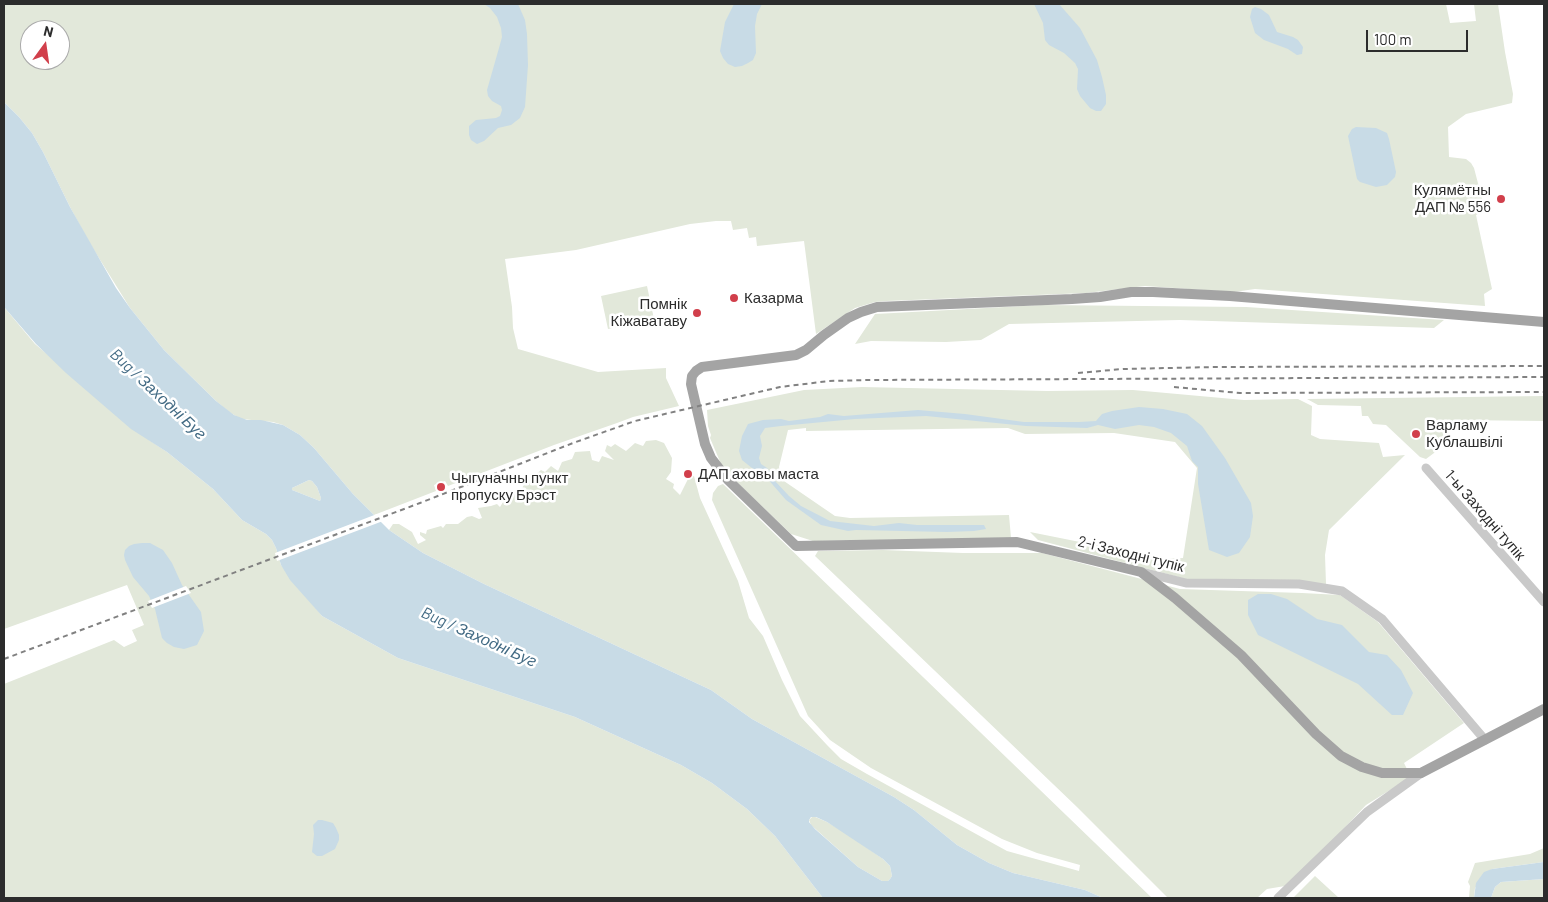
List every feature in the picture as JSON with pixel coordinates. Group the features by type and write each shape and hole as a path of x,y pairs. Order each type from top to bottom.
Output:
{"main road":[{"name":"2-і Заходні тупік","path":"1141,572 1017,542 796,546 728,480 711,458 705,444 693,393 692,376 702,367 796,355 848,318 877,306 1072,298 1131,292 1153,292 1544,322"},
{"path":"1141,572 1175,598 1241,655 1316,734 1341,756 1362,767 1382,773 1421,773 1544,709"}],"street":[{"name":"1-ы Заходні тупік","path":"1426,468 1544,602"},
{"name":"2-і Заходні тупік","path":"1141,572 1186,583 1299,584 1342,591 1382,619 1485,740"},
{"path":"1175,598 1179,586 1186,583"},
{"path":"1278,898 1367,812 1426,770"}],"shaded area":[{"path":"4,4 1446,4 1450,23 1476,21 1474,4 1498,4 1513,94 1512,103 1466,114 1448,127 1449,157 1466,159 1471,163 1485,210 1476,215 1492,289 1484,294 1485,306 1255,289 1234,292 1145,286 1086,293 875,302 855,308 816,334 804,241 757,246 756,237 749,238 747,228 733,230 731,221 690,224 576,250 505,259 513,328 518,349 598,372 666,368 666,378 679,406 633,417 448,486 445,481 434,485 436,491 374,515 300,435 283,425 273,422 241,419 229,412 164,350 130,308 89,242 32,133 4,102"},
{"path":"647,286 654,319 608,329 601,296"},
{"path":"1042,305 1246,307 1444,320 1434,328 1180,320 1009,324 981,340 946,342 871,341 855,344 875,314"},
{"path":"4,307 35,344 149,440 213,489 242,520 266,534 276,548 281,565 322,616 398,658 575,717 681,765 712,783 747,809 775,836 823,898 4,898 4,684 114,640 124,647 137,641 132,630 144,625 127,585 4,629"},
{"path":"862,387 1047,391 1133,390 1244,400 1298,399 1312,406 1311,435 1320,439 1379,443 1383,457 1405,455 1329,530 1325,555 1326,584 1186,579 1038,540 1030,532 1165,559 1183,558 1197,468 1175,442 1114,433 1025,434 1008,428 806,431 806,428 788,430 779,467 781,479 835,516 850,518 1009,515 1011,538 813,541 791,534 721,464 710,438 707,410 804,390"},
{"path":"1544,396 1544,421 1455,420 1434,453 1426,459 1420,457 1386,425 1373,424 1368,416 1362,416 1361,406 1318,405 1307,399"},
{"path":"656,440 664,443 672,458 671,472 666,479 674,484 673,488 680,495 690,475 694,476 700,498 738,581 749,618 763,636 800,716 841,759 1007,851 1079,871 1080,865 1037,853 1002,839 871,768 830,740 808,716 712,500 713,493 718,486 723,484 1152,898 1103,898 1085,890 1013,873 989,863 957,845 914,810 894,797 752,719 711,690 484,584 423,553 389,530 393,524 399,524 412,532 418,544 426,540 420,535 420,532 426,534 427,530 441,526 443,528 446,524 458,524 467,517 482,518 478,508 497,504 500,507 508,494 514,492 517,494 522,491 523,486 541,470 545,472 551,466 558,471 562,462 572,459 575,452 590,451 592,460 599,462 602,456 614,460 605,451 607,445 611,447 615,444 626,451 635,443 643,446 646,441"},
{"path":"309,480 317,487 321,498 320,501 292,490 292,488"},
{"path":"883,550 1042,553 1180,589 1340,595 1378,622 1464,723 1404,763 1411,777 1366,805 1291,885 1267,889 1257,898 1168,898 1077,807 815,556 818,551"},
{"path":"813,816 849,835 883,859 890,866 892,876 890,879 882,881 858,867 811,825 809,820"},
{"path":"1544,848 1544,862 1492,869 1475,888 1474,898 1469,898 1470,886 1468,882 1475,863 1530,854"},
{"path":"1315,876 1339,898 1293,898"},
{"path":"1544,879 1544,898 1491,898 1495,887 1501,882"}],"water":[{"path":"484,4 518,4 525,20 528,65 525,107 520,118 511,125 498,128 484,141 477,144 471,140 469,126 476,120 496,118 500,116 502,110 501,106 492,101 488,96 487,90 502,37 501,28 497,17"},
{"path":"734,4 762,4 757,14 755,26 756,53 753,60 742,66 735,67 728,64 720,51 725,22"},
{"path":"1034,4 1059,4 1080,28 1097,60 1102,77 1106,104 1101,111 1090,108 1080,96 1077,89 1078,69 1075,63 1064,53 1049,45 1045,40 1043,23"},
{"path":"1255,7 1269,15 1277,32 1298,40 1303,47 1302,54 1297,55 1288,49 1264,40 1255,33 1250,17 1252,9"},
{"name":"Bug / Заходні Буг","path":"4,102 32,133 70,207 116,288 164,350 216,401 234,415 247,420 261,420 283,425 300,435 314,448 353,494 389,530 423,553 484,584 711,690 752,719 894,797 914,810 957,845 989,863 1013,873 1085,890 1103,898 823,898 775,836 747,809 712,783 681,765 575,717 398,658 322,616 290,580 281,565 272,540 266,534 242,520 213,489 167,452 131,429 66,373 36,344 4,307","holes":["309,480 317,487 321,498 320,501 292,490 292,488","811,817 827,822 883,859 890,866 892,876 890,879 882,881 858,867 815,829 809,822"]},
{"path":"1356,127 1376,128 1387,133 1396,172 1395,177 1387,185 1376,187 1360,182 1357,179 1348,136 1352,129"},
{"path":"1139,407 1187,414 1202,426 1225,458 1251,503 1253,516 1250,537 1239,553 1227,557 1209,550 1198,484 1198,467 1192,461 1187,446 1171,433 1154,427 1139,425 1115,429 1098,425 1087,428 1026,426 926,416 855,419 781,426 765,428 760,436 762,446 759,458 761,464 773,475 775,481 801,506 830,521 874,526 899,523 917,525 984,525 986,529 974,531 848,531 821,525 786,500 766,477 742,460 739,451 742,436 748,424 763,420 781,419 789,421 820,417 828,414 844,416 918,410 1024,422 1079,422 1096,421 1102,414"},
{"path":"150,543 163,550 172,563 182,585 201,612 204,631 197,645 184,649 174,647 162,638 155,609 149,596 133,577 125,560 125,550 129,546"},
{"path":"1258,594 1271,594 1287,599 1317,619 1342,625 1369,652 1387,655 1401,670 1413,693 1403,715 1392,715 1358,684 1258,635 1248,615 1248,600"},
{"path":"318,820 333,823 339,835 335,849 322,856 317,856 312,852 313,825"},
{"path":"1544,862 1544,879 1501,882 1495,887 1491,898 1474,898 1476,883 1484,872 1492,869"}],"pier":[{"path":"377,514 383,521 277,561 275,553"},
{"path":"186,586 191,593 152,608 148,601"}],"railway":[{"path":"1078,373 1123,369 1215,367 1544,366"},
{"path":"4,659 635,421 780,387 829,381 869,380 1544,377"},
{"path":"1174,387 1240,393 1544,392"}],"place":[{"name":"Кулямётны ДАП № 556","path":"1501,199"},
{"name":"Казарма","path":"734,298"},
{"name":"Помнік Кіжаватаву","path":"697,313"},
{"name":"Варламу Кублашвілі","path":"1416,434"},
{"name":"ДАП аховы маста","path":"688,474"},
{"name":"Чыгуначны пункт пропуску Брэст","path":"441,487"}]}
